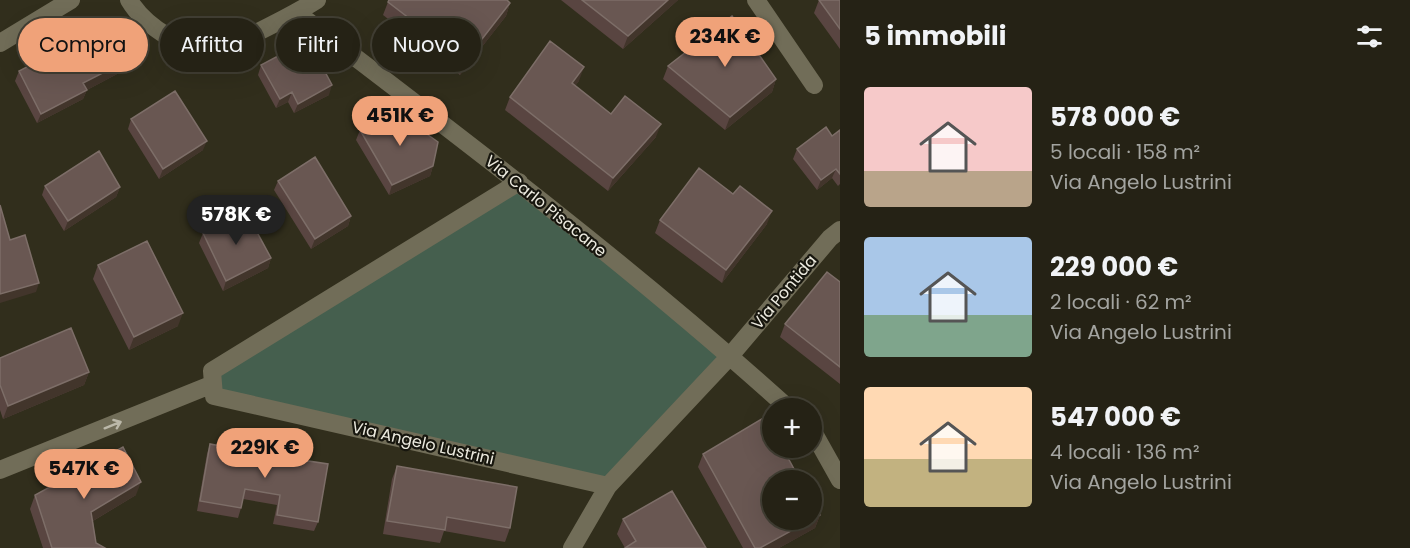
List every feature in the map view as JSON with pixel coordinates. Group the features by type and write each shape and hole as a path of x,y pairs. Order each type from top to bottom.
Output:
{"street":[{"path":"0,43 71,0"},
{"path":"129,0 138,13 156,29 184,43 219,50 297,13 317,0"},
{"path":"756,0 814,85"},
{"name":"Via Carlo Pisacane","path":"297,13 519,182 730,356 777,398"},
{"path":"0,470 213,384 212,371 519,182"},
{"name":"Via Pontida","path":"730,356 830,238 840,230"},
{"path":"572,548 608,486 730,356"},
{"name":"Via Angelo Lustrini","path":"213,384 214,396 608,486"},
{"path":"822,448 840,480"}],"green space":[{"path":"519,182 730,356 608,486 214,396 212,371"}],"building":[{"path":"389,0 507,0 510,3 481,40 481,18 409,18 388,2"},
{"path":"582,0 668,0 628,36"},
{"path":"819,0 840,0 840,29"},
{"path":"732,16 776,79 730,117 668,66"},
{"path":"550,41 584,67 572,83 611,114 625,96 661,124 613,178 510,97"},
{"path":"276,57 276,72 325,72 332,85 298,104 292,92 280,99 264,70 264,63"},
{"path":"20,72 105,72 83,83 87,90 41,114"},
{"path":"175,91 207,141 163,169 131,119"},
{"path":"393,110 438,142 433,166 392,185 360,130"},
{"path":"826,127 832,136 840,130 840,174 836,169 821,180 797,149"},
{"path":"99,151 120,187 68,221 45,186"},
{"path":"315,157 351,216 315,239 278,181"},
{"path":"699,168 733,194 740,186 772,211 726,270 660,220"},
{"path":"0,205 10,240 25,235 39,283 0,294"},
{"path":"245,210 271,258 226,281 203,233"},
{"path":"147,241 183,313 134,337 98,265"},
{"path":"827,272 840,282 840,367 785,324"},
{"path":"71,328 89,372 8,406 0,385 0,358"},
{"path":"762,419 762,458 788,458 795,470 762,470 762,530 793,530 760,548 755,548 703,454"},
{"path":"237,442 303,454 302,460 328,464 318,522 277,515 280,495 245,489 241,508 200,501 210,444 236,449"},
{"path":"123,447 141,482 91,512 96,543 105,548 52,548 35,495"},
{"path":"397,466 517,487 510,528 447,517 445,530 387,521"},
{"path":"672,491 706,548 625,548 636,541 623,519"}]}
